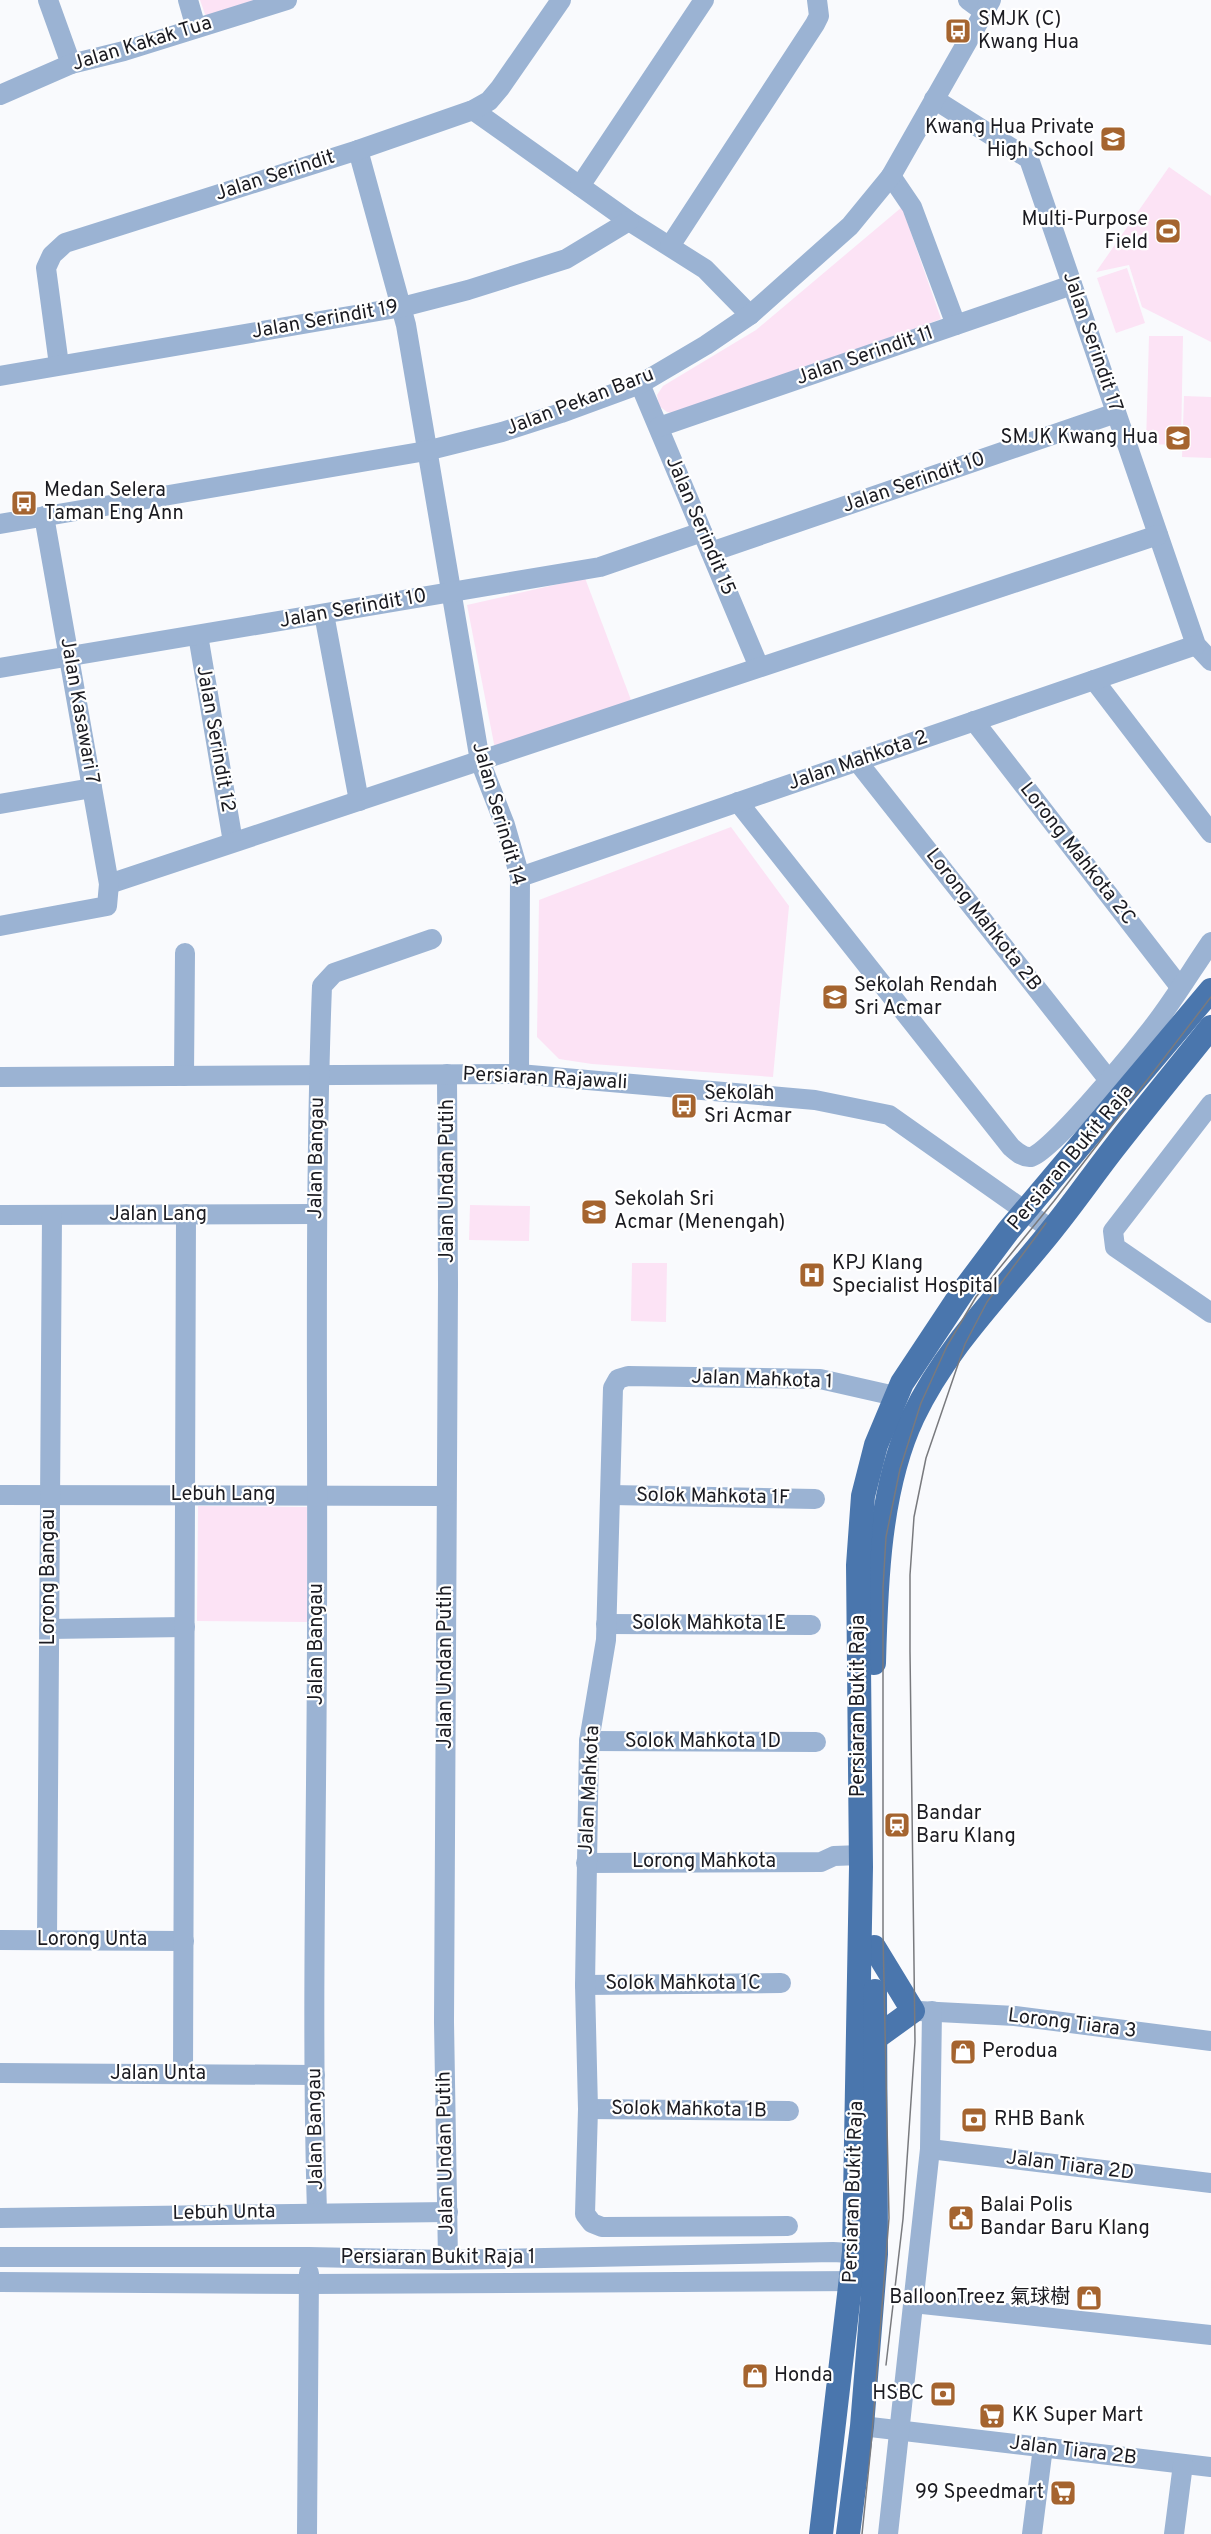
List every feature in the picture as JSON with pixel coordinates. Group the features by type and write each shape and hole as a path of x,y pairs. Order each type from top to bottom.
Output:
{"main road":[{"name":"Persiaran Bukit Raja","path":"865,2253 858,1565 862,1508 876,1445 895,1396 918,1356 963,1291 1026,1210 1211,990"},
{"name":"Persiaran Bukit Raja","path":"848,2534 862,2426 863,2281 877,2037 873,1947 874,1655 881,1543 896,1462 913,1417 952,1351 1052,1230 1114,1147 1211,1027"},
{"path":"873,1947 922,2011 877,2037"},
{"name":"Persiaran Bukit Raja","path":"821,2534 863,2281"}],"street":[{"path":"48,0 71,64"},
{"path":"188,0 196,28"},
{"name":"Jalan Kakak Tua","path":"0,95 71,64 124,51 287,0"},
{"name":"Jalan Serindit","path":"59,365 46,268 51,255 65,243 358,150 473,110 489,101 500,88 561,0"},
{"path":"580,186 704,0"},
{"path":"670,246 815,24 819,16 817,0"},
{"name":"Jalan Pekan Baru","path":"0,524 426,451 561,414 640,384 706,345 750,315 850,226 891,176 934,99 981,4"},
{"name":"Jalan Serindit 17","path":"934,99 1029,159 1196,645 1211,662"},
{"path":"473,110 629,221 705,269 750,315"},
{"name":"Jalan Serindit 14","path":"358,150 402,307 480,760 505,825 520,877 519,1074"},
{"path":"891,176 912,207 956,325"},
{"name":"Jalan Serindit 19","path":"4,375 402,307 478,287 567,259 629,221"},
{"name":"Jalan Serindit 11","path":"658,427 1072,285"},
{"name":"Jalan Serindit 15","path":"640,384 759,667"},
{"name":"Jalan Serindit 10","path":"711,552 1116,413"},
{"name":"Jalan Kasawari 7","path":"0,926 107,906 109,884 45,516"},
{"name":"Jalan Serindit 10","path":"0,668 600,567 702,532"},
{"path":"109,884 1158,535"},
{"path":"324,614 359,801"},
{"name":"Jalan Serindit 12","path":"198,635 233,842"},
{"name":"Jalan Mahkota 2","path":"520,877 1196,645"},
{"path":"1094,680 1211,833"},
{"name":"Lorong Mahkota 2C","path":"974,721 1180,987"},
{"name":"Lorong Mahkota 2B","path":"857,761 1108,1079"},
{"path":"0,804 92,788"},
{"path":"738,802 1011,1147 1020,1155 1030,1158 1040,1154 1067,1128 1146,1037 1211,942"},
{"name":"Jalan Bangau","path":"317,2212 315,2075 316,1214 322,986 334,973 432,939"},
{"path":"184,1076 185,954"},
{"name":"Jalan Undan Putih","path":"447,1074 444,2022 448,2260"},
{"name":"Persiaran Rajawali","path":"0,1077 519,1074 815,1100 889,1115 1052,1230"},
{"path":"1211,1104 1113,1232 1115,1247 1211,1313"},
{"path":"183,2074 186,1214"},
{"name":"Jalan Lang","path":"0,1215 316,1214"},
{"name":"Lorong Bangau","path":"47,1940 51,1215"},
{"name":"Jalan Mahkota 1","path":"628,1376 820,1379 895,1396"},
{"name":"Jalan Mahkota","path":"628,1376 618,1379 613,1388 612,1496 606,1640 589,1741 585,1985 588,2109 585,2214 592,2223 602,2227 788,2226"},
{"name":"Lebuh Lang","path":"0,1495 446,1496"},
{"name":"Solok Mahkota 1F","path":"612,1496 815,1499"},
{"name":"Solok Mahkota 1E","path":"606,1624 811,1625"},
{"path":"49,1629 185,1628"},
{"name":"Solok Mahkota 1D","path":"589,1741 816,1742"},
{"name":"Lorong Mahkota","path":"586,1863 821,1862 835,1868 861,1861"},
{"name":"Lorong Unta","path":"0,1940 184,1941"},
{"name":"Solok Mahkota 1C","path":"585,1985 781,1983"},
{"path":"888,2534 930,2149 922,2011"},
{"name":"Lorong Tiara 3","path":"922,2011 1015,2016 1211,2041"},
{"name":"Jalan Unta","path":"0,2073 315,2075"},
{"name":"Solok Mahkota 1B","path":"588,2109 789,2111"},
{"name":"Jalan Tiara 2D","path":"930,2149 1211,2183"},
{"name":"Lebuh Unta","path":"0,2218 448,2212"},
{"name":"Persiaran Bukit Raja 1","path":"0,2257 309,2257 448,2260 865,2253"},
{"path":"307,2534 309,2257"},
{"name":"Persiaran Bukit Raja 1","path":"0,2282 309,2284 863,2281"},
{"path":"913,2303 1211,2335"},
{"name":"Jalan Tiara 2B","path":"862,2426 1211,2467"},
{"path":"1032,2534 1043,2447"},
{"path":"1174,2534 1183,2464"}],"shaded area":[{"path":"200,0 268,0 206,17"},
{"name":"Multi-Purpose Field","path":"1169,167 1211,196 1211,342 1142,307 1129,265 1096,272"},
{"path":"902,207 941,319 678,414 667,412 659,406 657,395 663,386 756,330"},
{"path":"1127,268 1145,323 1116,333 1097,278"},
{"path":"1149,336 1183,336 1181,445 1146,444"},
{"path":"1184,396 1211,397 1211,458 1182,457"},
{"path":"585,578 631,700 495,749 467,605"},
{"path":"731,827 789,906 773,1077 592,1064 559,1059 537,1037 539,900"},
{"path":"470,1205 530,1206 529,1241 469,1240"},
{"path":"632,1263 667,1263 666,1322 631,1321"},
{"path":"198,1506 307,1507 307,1622 197,1621"}],"tram line":[{"path":"862,2534 889,2218 883,1934 883,1588 886,1537 900,1469 921,1403 947,1346 976,1297 1054,1201 1211,997"},
{"path":"886,2365 903,2219 915,2042 910,1652 910,1575 914,1517 926,1458 965,1344 987,1302 1046,1223"}],"place":[{"name":"SMJK (C) Kwang Hua","path":"958,31"},
{"name":"Kwang Hua Private High School","path":"1113,139"},
{"name":"Multi-Purpose Field","path":"1168,231"},
{"name":"SMJK Kwang Hua","path":"1178,438"},
{"name":"Medan Selera Taman Eng Ann","path":"24,503"},
{"name":"Sekolah Rendah Sri Acmar","path":"835,997"},
{"name":"Sekolah Sri Acmar","path":"684,1106"},
{"name":"Sekolah Sri Acmar (Menengah)","path":"594,1212"},
{"name":"KPJ Klang Specialist Hospital","path":"812,1275"},
{"name":"Bandar Baru Klang","path":"897,1825"},
{"name":"Perodua","path":"963,2052"},
{"name":"RHB Bank","path":"974,2120"},
{"name":"Balai Polis Bandar Baru Klang","path":"961,2218"},
{"name":"BalloonTreez 氣球樹","path":"1089,2298"},
{"name":"Honda","path":"755,2376"},
{"name":"HSBC","path":"943,2394"},
{"name":"KK Super Mart","path":"992,2416"},
{"name":"99 Speedmart","path":"1063,2493"}]}
